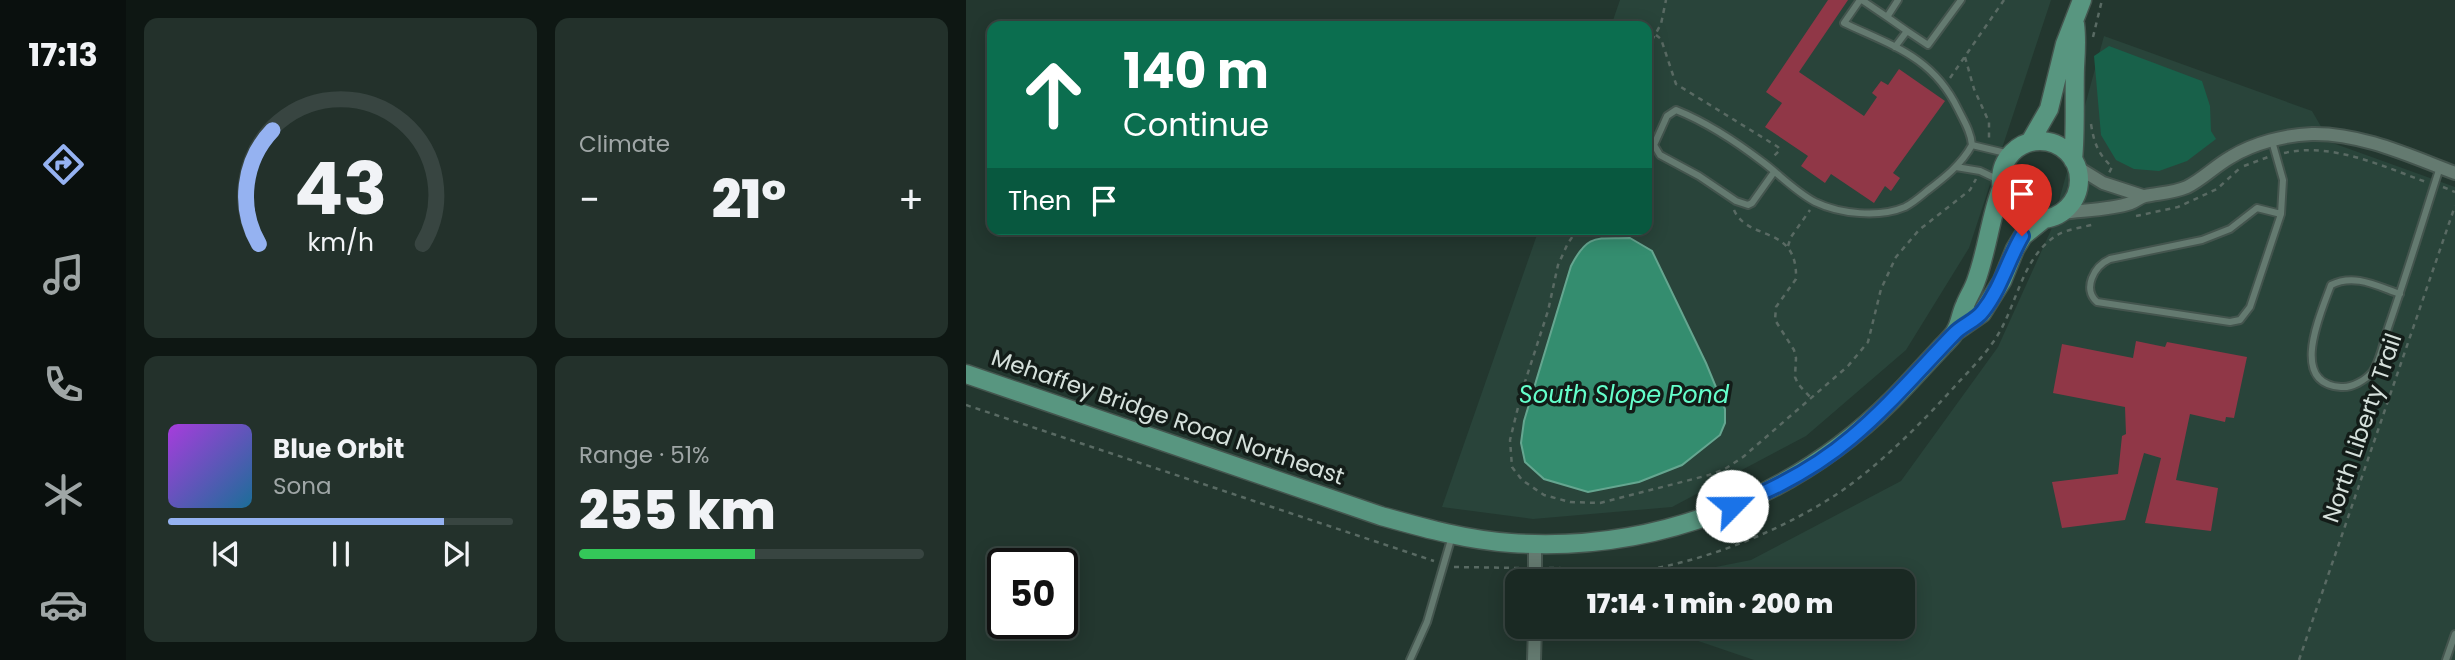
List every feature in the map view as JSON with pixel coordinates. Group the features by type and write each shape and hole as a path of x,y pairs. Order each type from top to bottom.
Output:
{"main road":[{"path":"2030,142 2049,109 2064,44 2082,0"},
{"path":"1956,331 1982,313 2002,281 2022,236 2044,219 2062,213 2076,196 2079,185 2075,163 2075,22"},
{"path":"1956,331 1976,283 2004,164 2010,154 2019,146 2043,141 2065,150 2075,163"},
{"path":"2001,185 2006,200 2022,215 2044,219"},
{"name":"Mehaffey Bridge Road Northeast","path":"966,374 1354,507 1452,534 1497,541 1535,543 1608,539 1670,527 1732,506 1777,486 1810,467 1852,437 1908,384 1956,331"}],"street":[{"path":"2075,163 2103,183 2143,196 2163,195 2188,186 2231,157 2272,140 2311,134 2336,135 2365,141 2455,173"},
{"path":"2062,213 2130,203 2143,196"},
{"path":"1535,543 1535,569"},
{"path":"1534,660 1535,639"}],"lane":[{"path":"1774,172 1748,205 1736,201 1656,150 1654,145 1667,116 1676,110 1712,128 1767,166 1814,201 1839,210 1860,213 1905,207 1964,159 1972,145 1967,126 1950,91 1914,56 1844,23 1861,0 1927,46 1961,0"},
{"path":"1886,17 1898,0"},
{"path":"1895,47 1907,31"},
{"path":"2272,140 2283,180 2281,214 2250,306 2240,320 2230,322 2097,302 2091,297 2089,289 2094,273 2101,263 2110,259 2202,240 2230,229 2256,208 2281,214"},
{"path":"1972,145 2010,154"},
{"path":"1956,167 1980,171 2001,185"},
{"path":"2400,294 2365,282 2343,279 2331,285 2313,334 2313,368 2318,379 2333,387 2346,387 2361,382 2373,371 2400,294 2440,167"},
{"path":"1410,660 1427,622 1452,534"},
{"path":"2445,660 2455,634"}],"path":[{"path":"1652,41 1664,16 1666,0"},
{"path":"1952,76 2004,0"},
{"path":"1656,35 1661,39 1676,84 1778,147 1780,150 1767,166"},
{"path":"1965,57 1974,89 1989,121 1988,149"},
{"path":"1574,235 1558,265 1548,311 1522,391 1510,440 1513,467 1522,480 1544,495 1570,502 1600,503 1725,469 1743,457 1811,398 1847,366 1868,342 1881,289 1896,257 1919,230 1970,190 1980,171"},
{"path":"1736,201 1734,209 1739,219 1788,246"},
{"path":"1811,398 1798,384 1795,377 1794,349 1775,320 1776,307 1796,279 1788,246 1814,201"},
{"name":"North Liberty Trail","path":"2299,660 2455,206"},
{"path":"966,405 1452,567 1505,572"}],"shaded area":[{"path":"1620,0 2051,0 1969,248 1906,350 1806,436 1672,507 1533,519 1442,507 1537,235 1652,235 1652,21 1613,21"},
{"path":"2104,36 2312,111 2330,142 2455,187 2455,660 1754,660 1692,639 1915,639 1915,569 1706,569 1751,560 1901,481 1998,347 2051,230"},
{"path":"2109,46 2202,81 2210,106 2211,131 2216,139 2187,161 2159,171 2134,169 2116,160 2101,135 2094,56"}],"water":[{"name":"South Slope Pond","path":"1630,238 1652,251 1706,363 1725,409 1725,423 1720,435 1682,465 1639,482 1588,492 1544,479 1525,462 1521,443 1524,421 1571,266 1577,255 1594,240"}],"building":[{"path":"1828,0 1848,0 1799,72 1864,116 1877,97 1872,93 1881,81 1888,85 1899,69 1945,101 1893,173 1900,178 1891,191 1885,186 1874,203 1831,174 1825,183 1801,166 1808,156 1765,127 1782,103 1766,92"},
{"path":"2136,341 2165,347 2167,342 2247,357 2234,418 2226,417 2225,422 2190,414 2176,480 2218,488 2211,531 2145,523 2161,458 2144,453 2125,520 2062,528 2052,482 2118,474 2122,436 2126,434 2125,407 2053,393 2062,344 2133,358"}],"route":[{"path":"1732,506 1758,496 1831,454 1882,410 1956,331 1982,313 2002,281 2022,236"}]}
